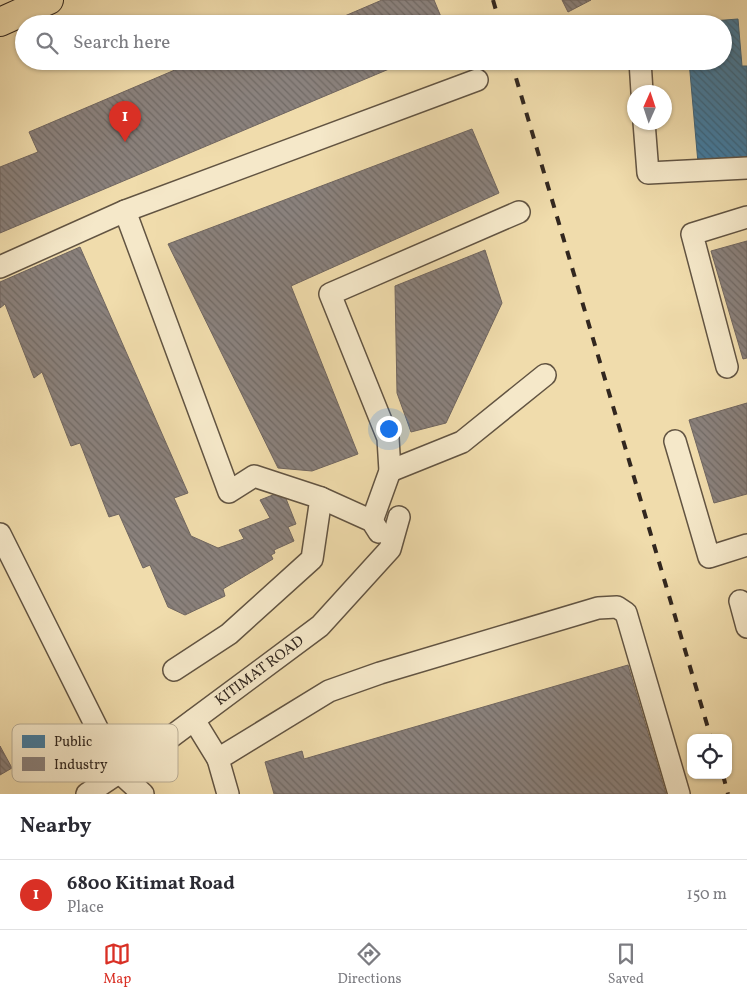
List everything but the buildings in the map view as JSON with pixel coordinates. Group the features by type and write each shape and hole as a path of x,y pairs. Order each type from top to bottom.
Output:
{"highway":[{"path":"15,15 48,0"},
{"path":"0,22 15,15"}],"street":[{"path":"641,70 642,85"},
{"path":"0,267 125,210 477,80"},
{"path":"645,130 648,173 747,168"},
{"path":"125,210 230,492 254,476 321,498 372,521 390,550"},
{"path":"372,521 390,471 388,438 330,294 519,212"},
{"path":"728,367 692,234 747,217"},
{"path":"390,471 462,442 545,375"},
{"path":"675,441 708,557 747,545"},
{"path":"174,670 229,634 312,559 321,498"},
{"name":"KITIMAT ROAD","path":"178,732 320,626 390,550 399,517"},
{"path":"0,534 95,724"},
{"path":"740,602 747,627"},
{"path":"218,758 329,691 380,673 598,608 617,607 626,613 679,794"},
{"path":"194,720 218,758 228,794"},
{"name":"KITIMAT ROAD","path":"87,794 104,782"},
{"path":"130,782 143,794"}],"railway":[{"path":"493,0 497,15"},
{"path":"514,70 710,734"},
{"path":"724,779 728,794"}],"place":[{"name":"6800 Kitimat Road","path":"125,142"}]}
